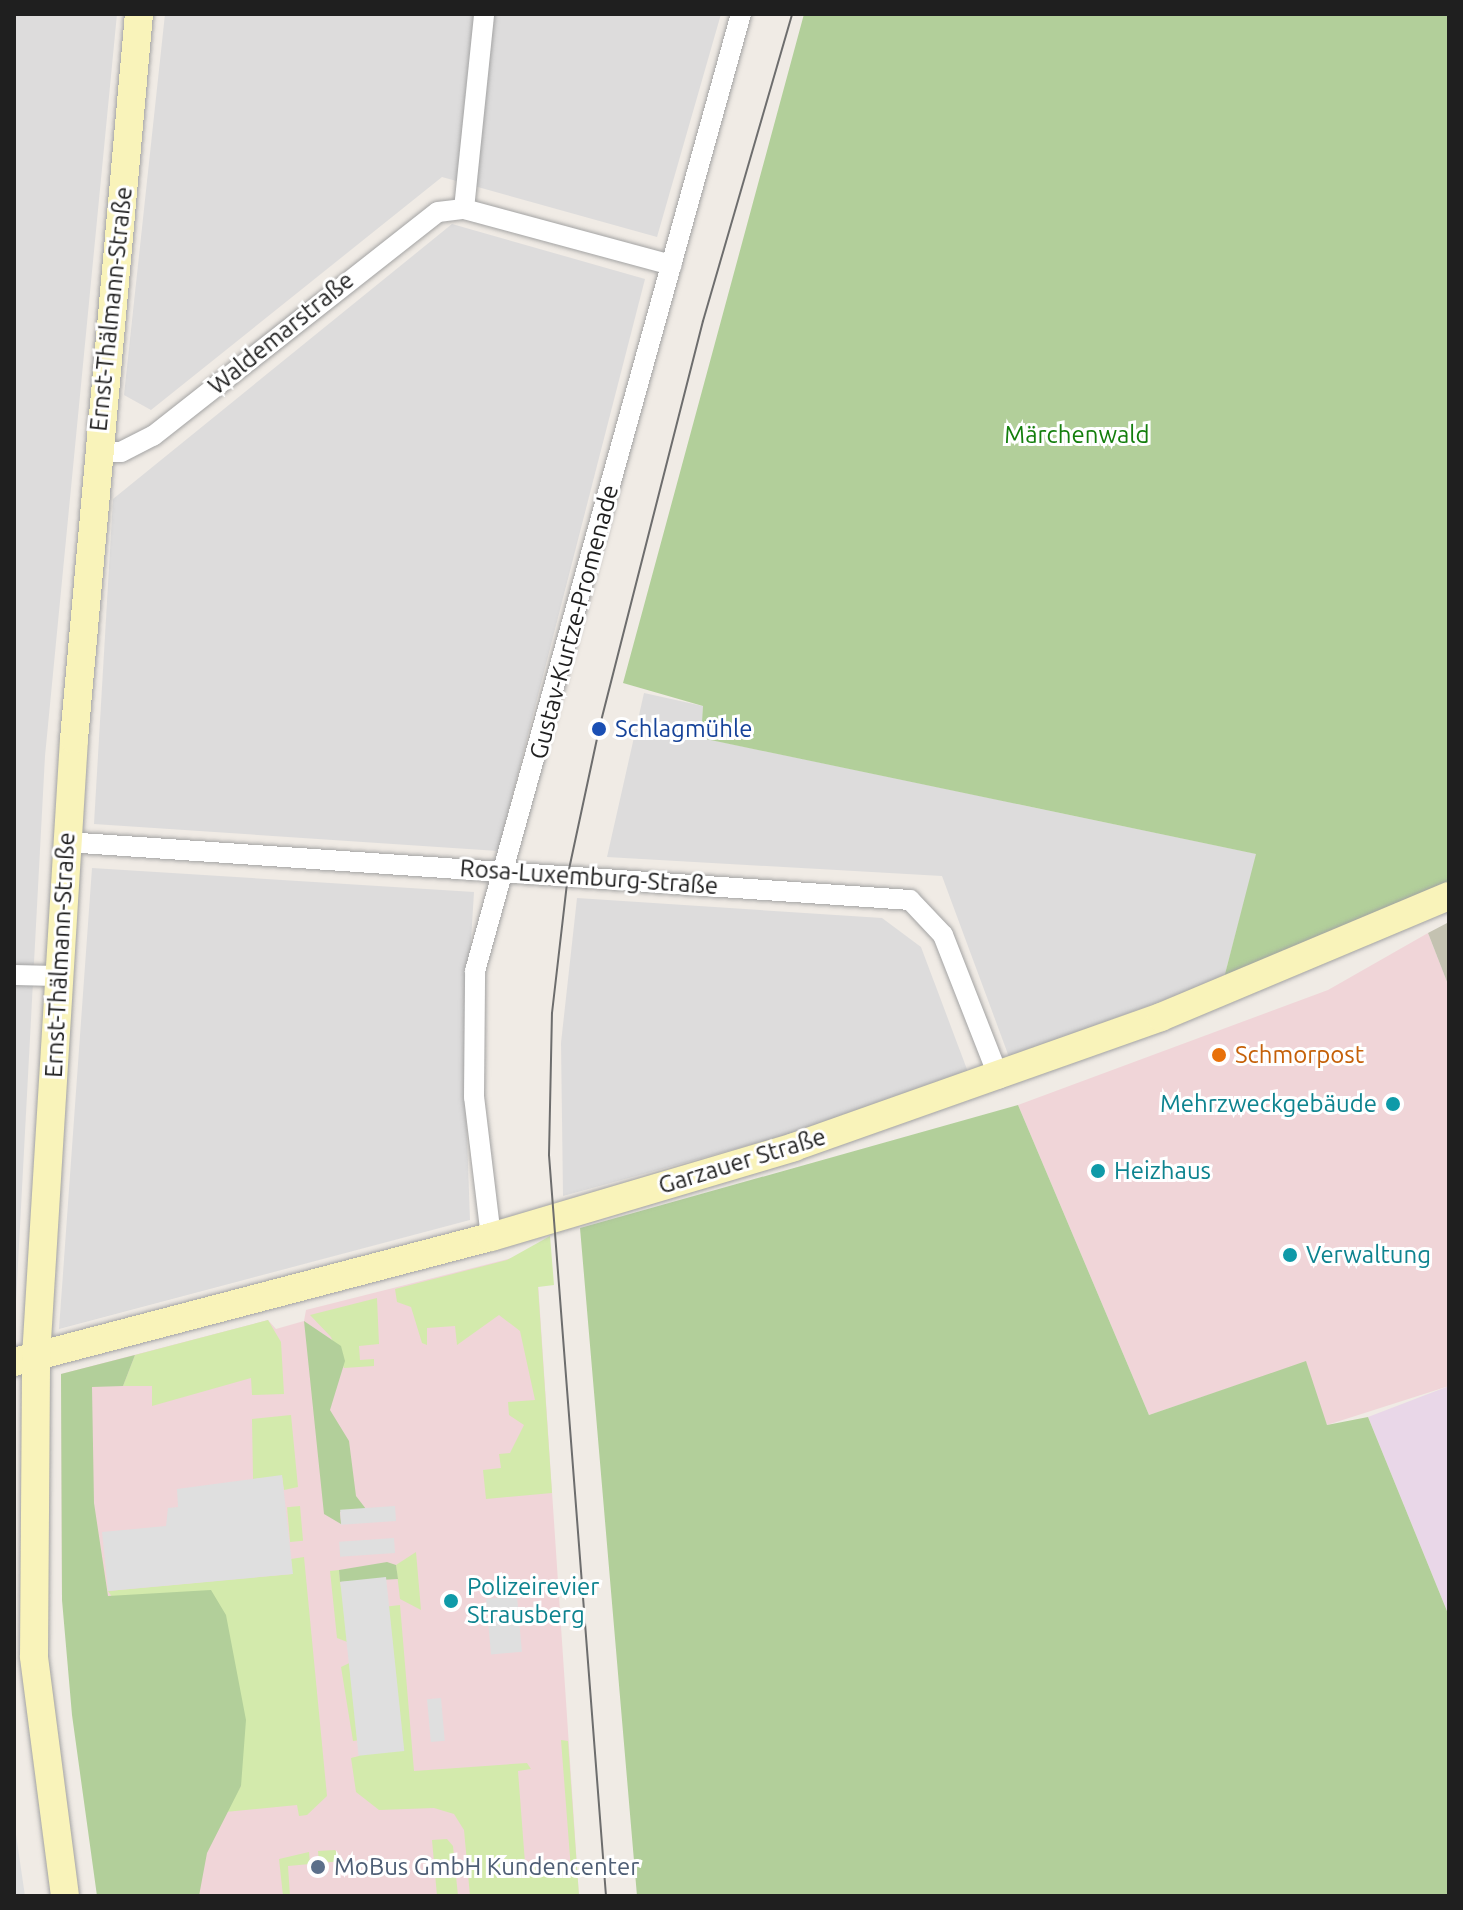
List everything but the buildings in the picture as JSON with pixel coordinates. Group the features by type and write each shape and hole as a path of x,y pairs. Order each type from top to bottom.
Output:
{"main road":[{"name":"Ernst-Thälmann-Straße","path":"65,1896 34,1656 25,1360 97,452 139,14"},
{"name":"Garzauer Straße","path":"25,1360 491,1237 999,1078 1449,896"}],"street":[{"path":"464,209 484,14"},
{"name":"Gustav-Kurtze-Promenade","path":"491,1237 474,1097 474,985 741,14"},
{"name":"Waldemarstraße","path":"97,452 121,452 153,436 426,218 464,209 672,265"},
{"name":"Rosa-Luxemburg-Straße","path":"66,842 910,900 943,935 999,1078"},
{"path":"14,975 57,976"}],"shaded area":[{"path":"14,14 117,14 45,756 14,1339"},
{"path":"165,14 721,14 657,237 442,177 151,410 124,395"},
{"path":"452,224 645,279 498,851 94,824 113,499"},
{"path":"644,693 703,706 702,738 1257,854 1224,978 1009,1057 942,876 607,857"},
{"path":"92,868 474,892 464,1054 470,1220 59,1329"},
{"path":"577,898 882,918 921,947 968,1072 841,1120 563,1196 561,1043"},
{"path":"1449,922 1449,987 1428,933"},
{"path":"1428,933 1449,987 1449,1386 1327,1425 1300,1364 1149,1415 1018,1105 1328,990"},
{"path":"536,1252 579,1896 168,1896 62,1600 61,1374 268,1320 276,1329 304,1321 306,1310"},
{"path":"1449,1386 1449,1616 1368,1417"},
{"path":"282,1475 293,1574 108,1591 102,1532 166,1526 168,1508 178,1507 177,1489"},
{"path":"395,1506 396,1521 341,1525 340,1510"},
{"path":"394,1538 395,1553 340,1557 339,1542"},
{"path":"386,1577 404,1751 359,1756 340,1582"},
{"path":"517,1596 522,1652 491,1654 486,1599"},
{"path":"441,1698 445,1741 431,1742 427,1699"},
{"path":"14,1821 25,1896 14,1896"}],"green space":[{"name":"Märchenwald","path":"804,14 1449,14 1449,889 1224,978 1256,854 701,738 703,706 623,683"},
{"path":"1018,1105 1149,1415 1306,1361 1327,1425 1368,1417 1449,1616 1449,1896 637,1896 580,1228"},
{"path":"550,1236 554,1285 538,1287 552,1493 486,1499 483,1470 501,1468 499,1454 510,1453 524,1425 509,1415 508,1402 535,1400 520,1331 499,1315 457,1345 455,1326 427,1328 427,1345 422,1343 411,1307 397,1302 395,1289 507,1260"},
{"path":"377,1298 379,1344 359,1346 360,1360 374,1359 374,1366 344,1368 331,1337 310,1315"},
{"path":"268,1320 281,1342 284,1394 252,1395 251,1378 152,1406 152,1386 123,1386 135,1355"},
{"path":"304,1321 341,1346 345,1361 330,1410 349,1441 356,1496 366,1509 340,1512 341,1524 324,1514"},
{"path":"135,1355 123,1386 92,1387 94,1503 108,1596 211,1590 226,1615 246,1720 241,1786 207,1853 199,1896 97,1896 72,1715 62,1600 61,1374"},
{"path":"291,1415 298,1487 284,1490 282,1476 253,1479 252,1419"},
{"path":"300,1506 303,1541 290,1542 287,1507"},
{"path":"416,1552 421,1610 400,1599 396,1565"},
{"path":"304,1557 327,1796 307,1815 299,1816 297,1805 225,1812 241,1786 108,1591 292,1574 291,1559"},
{"path":"387,1562 396,1565 398,1579 340,1582 339,1570"},
{"path":"339,1570 355,1645 337,1638 330,1571"},
{"path":"400,1605 414,1771 527,1763 531,1769 518,1771 525,1863 539,1862 540,1872 571,1870 561,1740 568,1741 579,1896 470,1896 464,1830 454,1814 434,1808 379,1810 356,1792 351,1758 359,1756 375,1608"},
{"path":"362,1657 367,1739 353,1741 341,1667"},
{"path":"447,1839 453,1846 458,1896 437,1896 432,1840"},
{"path":"335,1850 344,1861 319,1863 318,1851"},
{"path":"309,1852 310,1864 288,1866 290,1896 283,1896 279,1859"}],"tram line":[{"path":"606,1896 549,1155 552,1013 568,874 599,729 703,321 792,14"}],"place":[{"name":"Schlagmühle","path":"599,729"},
{"name":"Schmorpost","path":"1219,1055"},
{"name":"Mehrzweckgebäude","path":"1393,1104"},
{"name":"Heizhaus","path":"1098,1171"},
{"name":"Verwaltung","path":"1290,1255"},
{"name":"Polizeirevier Strausberg","path":"451,1601"},
{"name":"MoBus GmbH Kundencenter","path":"318,1867"}]}
